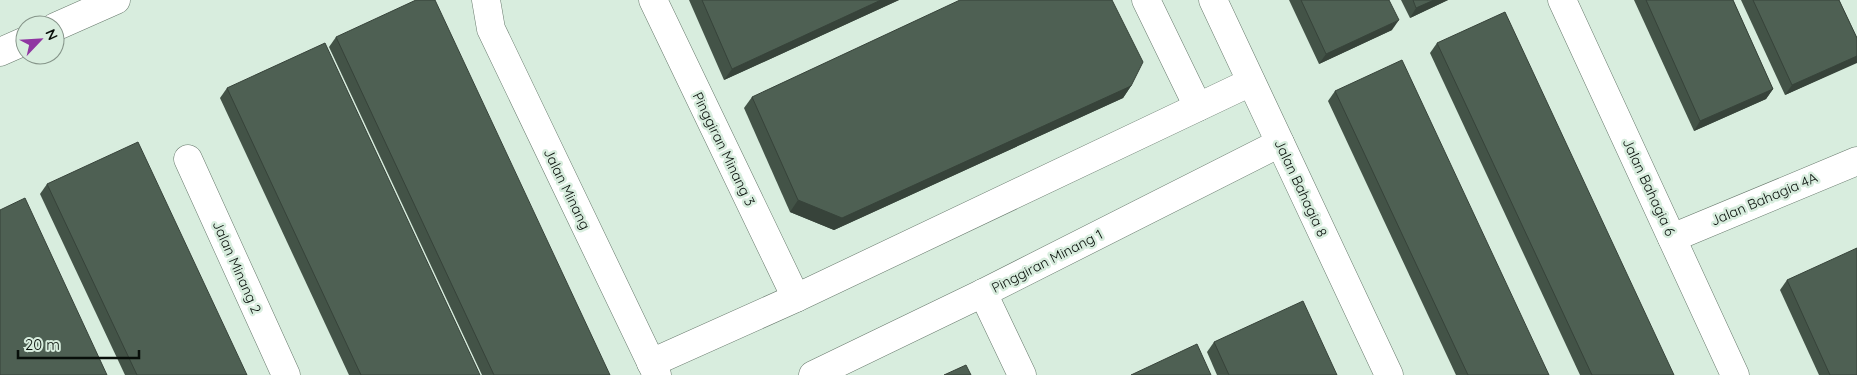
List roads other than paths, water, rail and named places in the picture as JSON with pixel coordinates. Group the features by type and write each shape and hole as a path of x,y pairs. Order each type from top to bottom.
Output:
{"street":[{"path":"65,23 116,0"},
{"name":"Jalan Minang","path":"486,0 491,29 654,369"},
{"name":"Pinggiran Minang 3","path":"653,0 796,298"},
{"path":"1146,0 1198,107"},
{"name":"Jalan Bahagia 8","path":"1213,0 1389,375"},
{"name":"Jalan Bahagia 6","path":"1562,0 1735,375"},
{"path":"0,52 15,45"},
{"path":"654,369 796,298 1251,82"},
{"name":"Pinggiran Minang 1","path":"813,375 983,293 1280,143"},
{"name":"Jalan Minang 2","path":"188,159 286,375"},
{"name":"Jalan Bahagia 4A","path":"1672,238 1857,161"},
{"path":"983,293 1022,375"}]}
